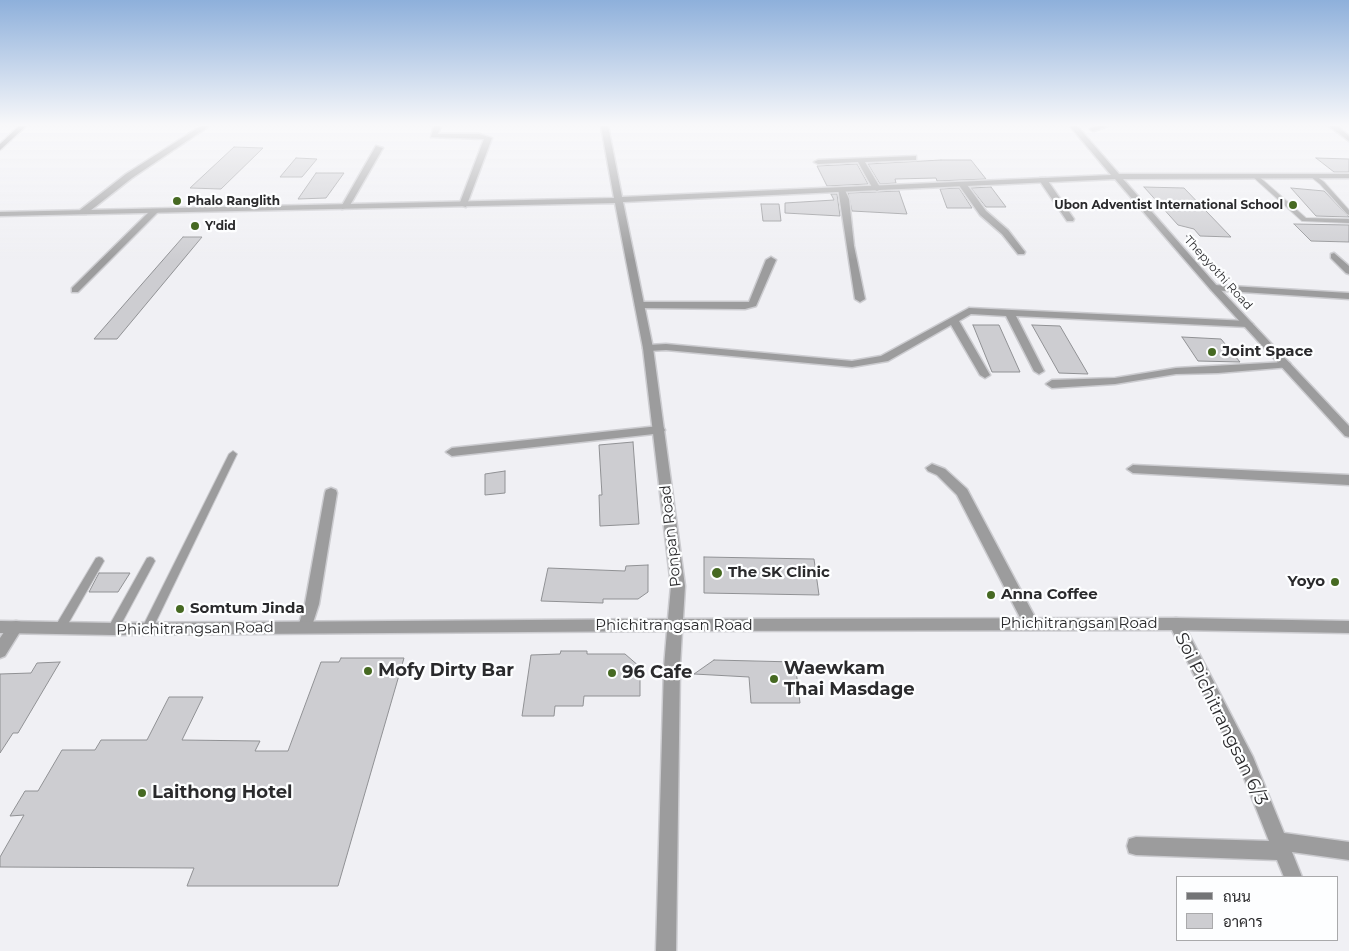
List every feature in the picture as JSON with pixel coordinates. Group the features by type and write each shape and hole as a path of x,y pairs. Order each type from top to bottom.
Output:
{"street":[{"path":"83,212 138,170"},
{"path":"345,207 366,170"},
{"path":"463,205 476,170"},
{"name":"Ponpan Road","path":"614,170 648,348 678,586 672,667 666,951"},
{"path":"866,170 877,189"},
{"name":"Thepyothi Road","path":"1111,170 1214,288 1349,433"},
{"path":"0,214 620,200 1117,177 1349,176"},
{"path":"1043,180 1070,219"},
{"path":"962,184 983,213 1005,232 1021,252"},
{"path":"841,190 845,199 850,246 860,298"},
{"path":"75,290 155,211"},
{"path":"1334,256 1349,271"},
{"path":"640,305 746,306 753,304 771,260"},
{"path":"1214,288 1349,296"},
{"path":"648,348 666,347 852,364 884,359 969,311 1248,324"},
{"path":"1009,312 1039,371"},
{"path":"953,320 984,375"},
{"path":"1052,384 1115,381 1176,370 1218,370 1286,365"},
{"path":"452,452 659,430"},
{"path":"932,468 942,472 962,492 1031,624"},
{"path":"1133,469 1349,480"},
{"path":"305,628 312,604 331,493"},
{"name":"Phichitrangsan Road","path":"0,627 113,630 675,625 1176,624 1349,627"},
{"name":"Soi Pichitrangsan 6/3","path":"1176,624 1247,763 1293,876"},
{"path":"0,651 16,627"},
{"path":"1136,846 1281,846 1349,851"}],"lane":[{"path":"1254,175 1304,220 1349,221"},
{"path":"1313,176 1322,182 1349,212"},
{"path":"147,629 233,454"},
{"path":"60,628 99,561"},
{"path":"113,630 150,561"}],"building":[{"path":"209,170 240,170 221,189 190,188"},
{"path":"286,170 308,170 302,177 280,177"},
{"path":"819,170 861,170 868,184 827,186"},
{"path":"872,170 979,170 986,179 937,181 936,178 895,179 896,183 880,184"},
{"path":"1332,170 1349,170 1349,172"},
{"path":"316,173 344,173 326,198 298,199"},
{"path":"991,187 1006,207 986,207 971,188"},
{"path":"1144,187 1184,188 1231,237 1200,236 1194,229 1178,225"},
{"path":"959,188 972,208 947,208 940,189"},
{"path":"1291,188 1324,191 1349,217 1316,216"},
{"path":"899,191 907,214 852,211 848,193"},
{"path":"831,194 837,194 840,216 785,213 785,203 834,200"},
{"path":"761,204 779,204 781,221 763,221"},
{"path":"1294,224 1349,225 1349,242 1311,241"},
{"path":"183,237 202,237 117,339 94,339"},
{"path":"973,325 999,325 1020,372 992,372"},
{"path":"1032,325 1060,326 1088,374 1059,373"},
{"path":"1182,337 1221,339 1240,362 1198,361"},
{"path":"633,442 639,524 600,526 599,495 602,495 599,445"},
{"path":"505,471 505,493 485,495 485,474"},
{"path":"704,557 814,559 819,595 704,593"},
{"path":"648,565 648,592 638,599 603,599 603,603 541,601 548,568 625,571 626,566"},
{"path":"99,573 130,573 118,592 89,592"},
{"path":"561,651 587,651 587,654 625,654 640,667 640,696 584,696 583,706 555,706 554,716 522,716 531,655 560,654"},
{"path":"341,658 404,658 338,886 187,886 194,868 0,867 0,857 24,815 10,816 25,791 38,791 62,750 95,750 101,740 147,740 169,697 203,697 182,740 260,741 255,751 288,751 321,662 339,662"},
{"path":"714,660 795,662 800,703 751,703 749,677 694,674"},
{"path":"60,662 18,733 13,733 0,753 0,674 31,673 37,663"}],"place":[{"name":"Phalo Ranglith","path":"177,201"},
{"name":"Ubon Adventist International School","path":"1293,205"},
{"name":"Y'did","path":"195,226"},
{"name":"Joint Space","path":"1212,352"},
{"name":"The SK Clinic","path":"717,573"},
{"name":"Yoyo","path":"1335,582"},
{"name":"Anna Coffee","path":"991,595"},
{"name":"Somtum Jinda","path":"180,609"},
{"name":"Mofy Dirty Bar","path":"368,671"},
{"name":"96 Cafe","path":"612,673"},
{"name":"Waewkam Thai Masdage","path":"774,679"},
{"name":"Laithong Hotel","path":"142,793"}]}
